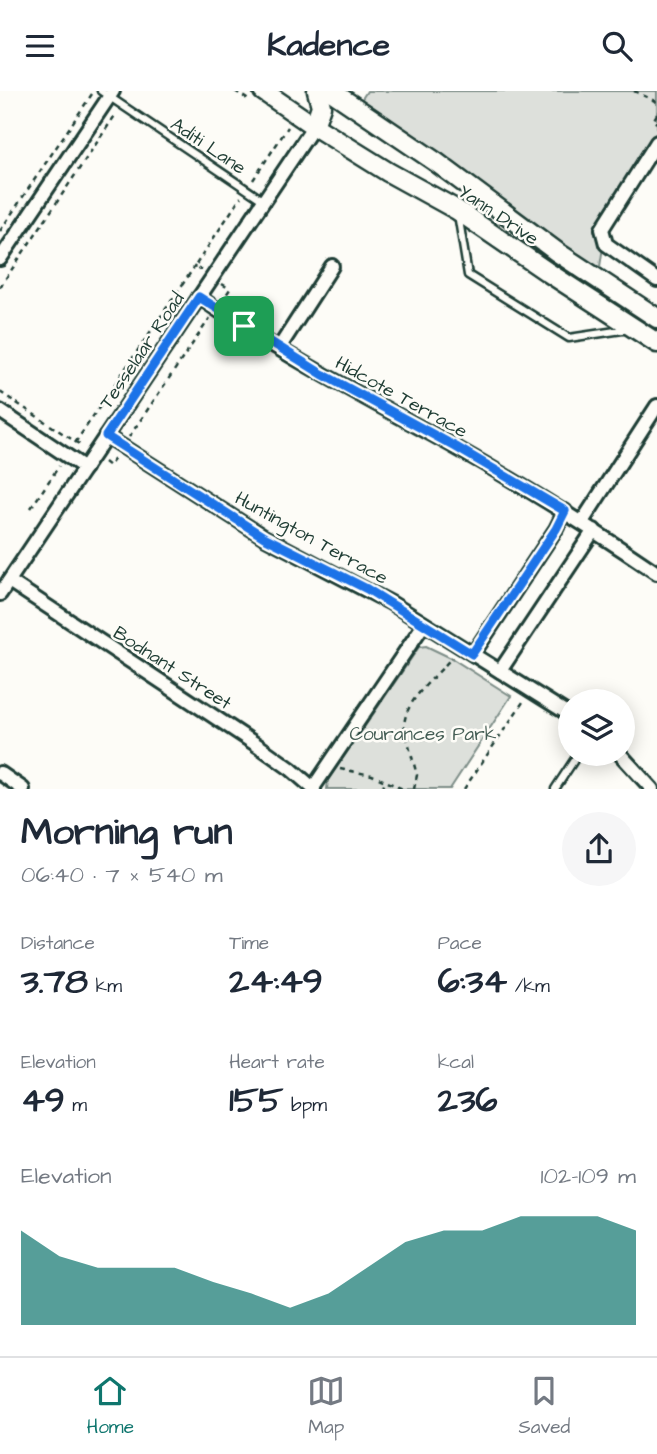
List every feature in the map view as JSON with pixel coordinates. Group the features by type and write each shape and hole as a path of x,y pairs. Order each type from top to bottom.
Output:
{"street":[{"name":"Yann Drive","path":"263,91 314,127 457,210 657,343"},
{"path":"314,127 321,107 317,91"},
{"name":"Yann Drive","path":"331,91 436,162 557,252 657,318"},
{"path":"0,259 108,93"},
{"name":"Tesselaar Road","path":"0,594 314,127"},
{"path":"657,142 602,229 606,244 657,280"},
{"path":"279,348 332,266"},
{"name":"Hidcote Terrace","path":"199,297 341,385 456,447 565,511 657,573"},
{"path":"582,522 657,406"},
{"path":"0,411 85,468"},
{"name":"Huntington Terrace","path":"106,436 264,537 367,589 558,707"},
{"path":"472,654 556,529 565,511"},
{"path":"500,671 594,530"},
{"name":"Bodnant Street","path":"9,581 260,747 313,788"},
{"path":"313,788 424,624"},
{"path":"631,766 652,789"},
{"path":"0,773 23,789"}],"lane":[{"name":"Aditi Lane","path":"108,93 264,201"},
{"path":"457,210 468,275 569,338 634,328"},
{"path":"555,789 570,766"}],"path":[{"path":"0,231 94,91"},
{"path":"634,91 657,102"},
{"path":"0,287 122,105"},
{"path":"657,114 653,121 657,123"},
{"path":"30,508 195,266"},
{"path":"414,789 417,775 404,720 416,698 459,646"},
{"path":"464,789 531,690"},
{"path":"330,763 342,770 362,772 386,780 403,789"},
{"path":"382,789 386,780"}],"green space":[{"path":"367,91 657,91 657,142 607,220 598,280 356,108"},
{"name":"Courances Park","path":"426,646 451,658 511,696 450,789 327,789 328,780 419,647"}],"route":[{"path":"199,297 244,326 322,374 456,447 565,511 556,529 472,654 367,589 264,537 106,436 199,297"}]}
